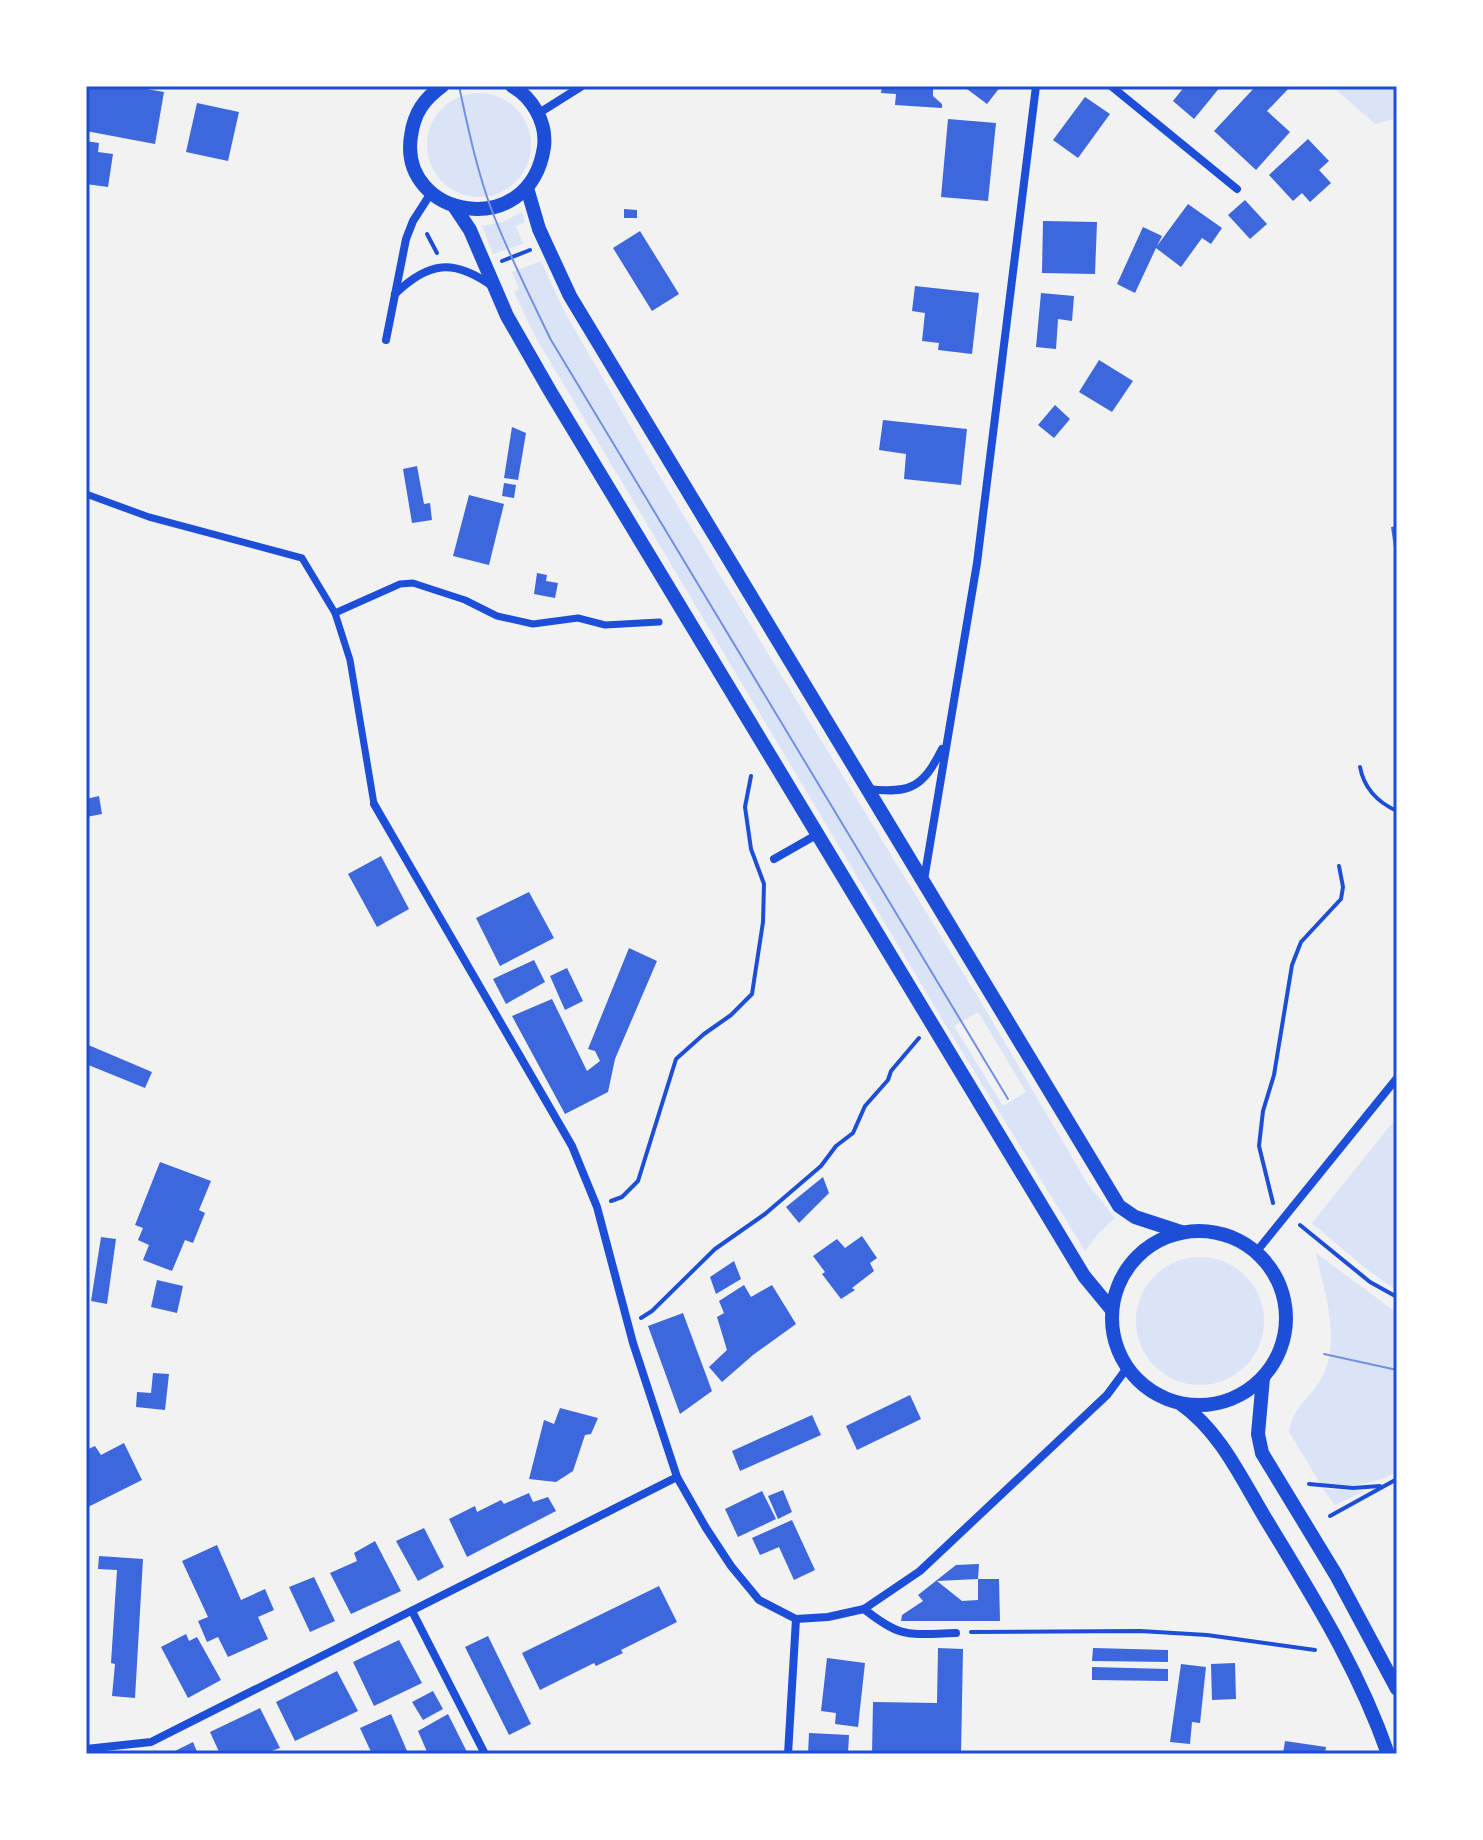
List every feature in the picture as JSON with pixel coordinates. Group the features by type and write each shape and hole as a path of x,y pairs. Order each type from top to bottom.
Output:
{"main road":[{"path":"442,86 427,92 413,120 409,146 415,172 431,193 454,206 480,210 506,204 527,188 541,165 545,139 539,113 522,92 512,86"},
{"path":"527,188 539,229 570,296 1119,1206 1135,1217 1181,1232"},
{"path":"454,206 470,230 507,316 550,391 1084,1276 1112,1310"},
{"path":"1208,1230 1234,1237 1257,1251 1275,1273 1286,1299 1287,1328 1279,1355 1263,1378 1241,1395 1216,1404 1189,1405 1149,1390 1127,1368 1112,1330 1112,1310 1119,1283 1134,1260 1155,1242 1181,1232 1208,1230"},
{"path":"1263,1378 1258,1434 1262,1453 1336,1575 1397,1689"},
{"path":"1177,1401 1211,1431 1329,1624 1372,1708 1388,1754"}],"street":[{"path":"539,113 582,86"},
{"path":"924,880 977,563 1036,86"},
{"path":"1111,86 1237,189"},
{"path":"386,340 406,239 413,221 431,193"},
{"path":"395,294 412,278 441,267 474,273 494,287"},
{"path":"86,494 149,517 302,558 335,613 350,660 374,804 572,1146 597,1207 629,1326 677,1477 706,1528 759,1600 796,1619 828,1617 864,1609 920,1571 1107,1395 1127,1368"},
{"path":"335,613 400,584 413,583 465,600 497,616 533,624 578,618 605,625 659,622"},
{"path":"866,789 905,790 928,776 946,741"},
{"path":"774,859 818,834"},
{"path":"1257,1251 1397,1078"},
{"path":"86,1749 151,1742 677,1477"},
{"path":"864,1609 887,1628 905,1634 956,1633"},
{"path":"412,1611 485,1754"},
{"path":"788,1754 796,1619"}],"path":[{"path":"427,234 440,260"},
{"path":"504,272 500,262 531,251 527,242"},
{"path":"1360,767 1364,785 1386,806 1397,811"},
{"path":"597,1207 622,1197 638,1181 676,1059 752,994 763,922 764,884 751,849 745,807 751,776"},
{"path":"1273,1203 1259,1146 1263,1111 1274,1075 1292,965 1301,942 1341,899 1343,887 1339,866"},
{"path":"629,1326 652,1311 715,1249 765,1214 821,1166 836,1146 853,1133 865,1106 919,1038"},
{"path":"1300,1225 1370,1282 1397,1297"},
{"path":"1330,1516 1397,1479"},
{"path":"1309,1484 1353,1488 1382,1485"},
{"path":"956,1633 1003,1630 1153,1632 1207,1635 1315,1650"}],"shaded area":[{"path":"1332,86 1397,86 1397,118 1375,124"},
{"path":"479,93 499,97 516,108 527,125 531,145 527,165 516,182 499,193 479,197 459,193 442,182 431,165 427,145 431,125 442,108 459,97"},
{"path":"522,212 525,222 516,226 523,244 493,254 482,226 503,222"},
{"path":"541,261 564,311 654,467 984,1007 1087,1183 1115,1218 1085,1251 948,1029 536,338 514,292 519,289 512,272","holes":["978,1012 1026,1092 1003,1106 954,1026"]},
{"path":"1397,1117 1397,1290 1366,1269 1312,1223"},
{"path":"1316,1253 1397,1313 1397,1472 1368,1483 1321,1485 1289,1432 1298,1408 1323,1375 1331,1345 1329,1314"},
{"path":"1200,1257 1225,1262 1246,1275 1259,1296 1264,1321 1259,1346 1246,1367 1225,1380 1200,1385 1175,1380 1154,1367 1141,1346 1136,1321 1141,1296 1154,1275 1175,1262"},
{"path":"1323,1489 1364,1491 1335,1505"}],"building":[{"path":"86,86 129,86 164,92 155,144 86,131"},
{"path":"882,86 933,86 933,96 942,108 895,105 896,94 881,93"},
{"path":"963,86 1001,86 987,104"},
{"path":"1185,86 1221,86 1194,119 1173,101"},
{"path":"1256,86 1291,86 1267,111 1290,132 1256,170 1214,131"},
{"path":"1085,97 1110,114 1078,158 1053,140"},
{"path":"197,103 239,112 228,161 186,152"},
{"path":"948,119 996,123 988,201 941,197"},
{"path":"1308,139 1329,161 1319,170 1331,183 1310,202 1302,193 1293,201 1269,175"},
{"path":"86,141 99,143 98,152 113,154 108,187 86,184"},
{"path":"1245,200 1267,224 1250,239 1228,215"},
{"path":"1188,204 1222,228 1211,244 1202,238 1181,267 1156,248 1135,293 1117,284 1143,227 1162,236 1157,246"},
{"path":"624,209 637,210 637,218 624,218"},
{"path":"1043,221 1097,222 1095,274 1042,273"},
{"path":"640,231 679,294 652,311 613,248"},
{"path":"915,286 979,293 972,354 938,350 939,343 922,341 925,313 912,311"},
{"path":"1041,293 1074,296 1072,321 1058,319 1056,349 1036,347"},
{"path":"1099,360 1133,381 1112,412 1079,392"},
{"path":"1055,405 1070,419 1054,438 1038,425"},
{"path":"883,420 967,429 961,485 904,479 906,454 879,450"},
{"path":"512,427 526,433 518,480 504,478"},
{"path":"417,466 424,504 430,503 432,520 412,523 403,469"},
{"path":"504,483 516,485 514,498 502,496"},
{"path":"469,495 504,504 489,565 453,556"},
{"path":"1397,526 1397,555 1395,555 1391,527"},
{"path":"537,573 547,575 546,581 558,583 555,598 534,594"},
{"path":"99,796 102,814 86,817 86,799"},
{"path":"381,856 409,909 377,927 348,874"},
{"path":"529,892 554,938 500,966 476,918"},
{"path":"629,948 657,961 615,1059 608,1092 565,1114 512,1016 552,999 587,1071 600,1061 595,1051 588,1049"},
{"path":"534,960 545,982 506,1004 493,979"},
{"path":"567,968 583,1001 565,1010 550,976"},
{"path":"86,1044 152,1072 145,1088 86,1064"},
{"path":"160,1162 211,1181 199,1210 205,1213 193,1243 185,1240 172,1271 143,1260 149,1245 138,1240 143,1228 135,1225"},
{"path":"823,1177 829,1193 799,1223 786,1207"},
{"path":"862,1236 877,1258 870,1263 874,1271 841,1299 813,1256 837,1239 845,1248"},
{"path":"101,1237 116,1239 107,1304 91,1301"},
{"path":"734,1261 741,1279 716,1294 710,1277"},
{"path":"157,1280 183,1286 177,1313 151,1307"},
{"path":"744,1285 751,1297 772,1285 796,1324 722,1382 709,1367 727,1350 717,1317 724,1313 719,1301"},
{"path":"683,1313 712,1391 680,1414 648,1326"},
{"path":"153,1373 169,1374 165,1410 136,1407 137,1392 151,1393"},
{"path":"910,1395 921,1419 857,1450 846,1426"},
{"path":"560,1408 598,1418 591,1434 585,1435 573,1471 556,1482 529,1479 544,1420 554,1424"},
{"path":"812,1415 821,1435 740,1471 732,1451"},
{"path":"124,1443 142,1480 86,1508 86,1450 95,1446 101,1455"},
{"path":"783,1490 792,1512 778,1519 768,1496"},
{"path":"762,1491 776,1519 738,1537 725,1509"},
{"path":"529,1493 533,1502 548,1497 556,1511 467,1557 449,1519 475,1506 477,1512 501,1500 504,1504"},
{"path":"792,1520 815,1570 794,1580 779,1547 760,1555 752,1538"},
{"path":"424,1528 444,1567 418,1581 396,1541"},
{"path":"375,1541 401,1591 351,1614 330,1573 357,1561 354,1553"},
{"path":"217,1545 241,1600 265,1589 274,1610 258,1617 268,1639 228,1657 218,1637 207,1642 198,1621 208,1617 182,1561"},
{"path":"99,1556 143,1559 135,1698 112,1696 117,1570 98,1569"},
{"path":"979,1564 978,1579 999,1579 1000,1621 901,1621 902,1615 923,1601 918,1595 956,1565","holes":["978,1579 978,1600 962,1601 937,1581"]},
{"path":"314,1577 335,1621 310,1632 289,1587"},
{"path":"659,1586 677,1622 621,1650 623,1653 596,1666 594,1663 540,1690 522,1653"},
{"path":"186,1634 189,1641 197,1637 221,1680 188,1698 161,1647"},
{"path":"488,1636 531,1724 509,1735 465,1647"},
{"path":"399,1640 422,1683 374,1706 353,1662"},
{"path":"938,1648 963,1649 961,1754 872,1754 873,1702 937,1703"},
{"path":"1093,1648 1168,1650 1168,1662 1092,1661"},
{"path":"827,1658 865,1663 858,1727 835,1724 836,1713 821,1711"},
{"path":"1235,1663 1236,1699 1212,1700 1211,1664"},
{"path":"1181,1664 1206,1667 1200,1723 1192,1722 1190,1744 1170,1742"},
{"path":"1092,1667 1168,1669 1168,1681 1092,1680"},
{"path":"337,1671 358,1711 295,1741 276,1702"},
{"path":"433,1691 443,1709 423,1720 412,1702"},
{"path":"260,1708 280,1748 263,1754 249,1754 248,1751 220,1754 210,1732"},
{"path":"391,1714 408,1753 372,1754 360,1728"},
{"path":"448,1714 468,1754 428,1754 418,1731"},
{"path":"809,1733 849,1735 848,1754 808,1754"},
{"path":"1285,1741 1326,1747 1325,1754 1283,1754"},
{"path":"193,1742 198,1754 169,1754"}],"tram line":[{"path":"459,86 477,165 492,211 551,340 1008,1099"},
{"path":"1324,1354 1397,1370"}]}
